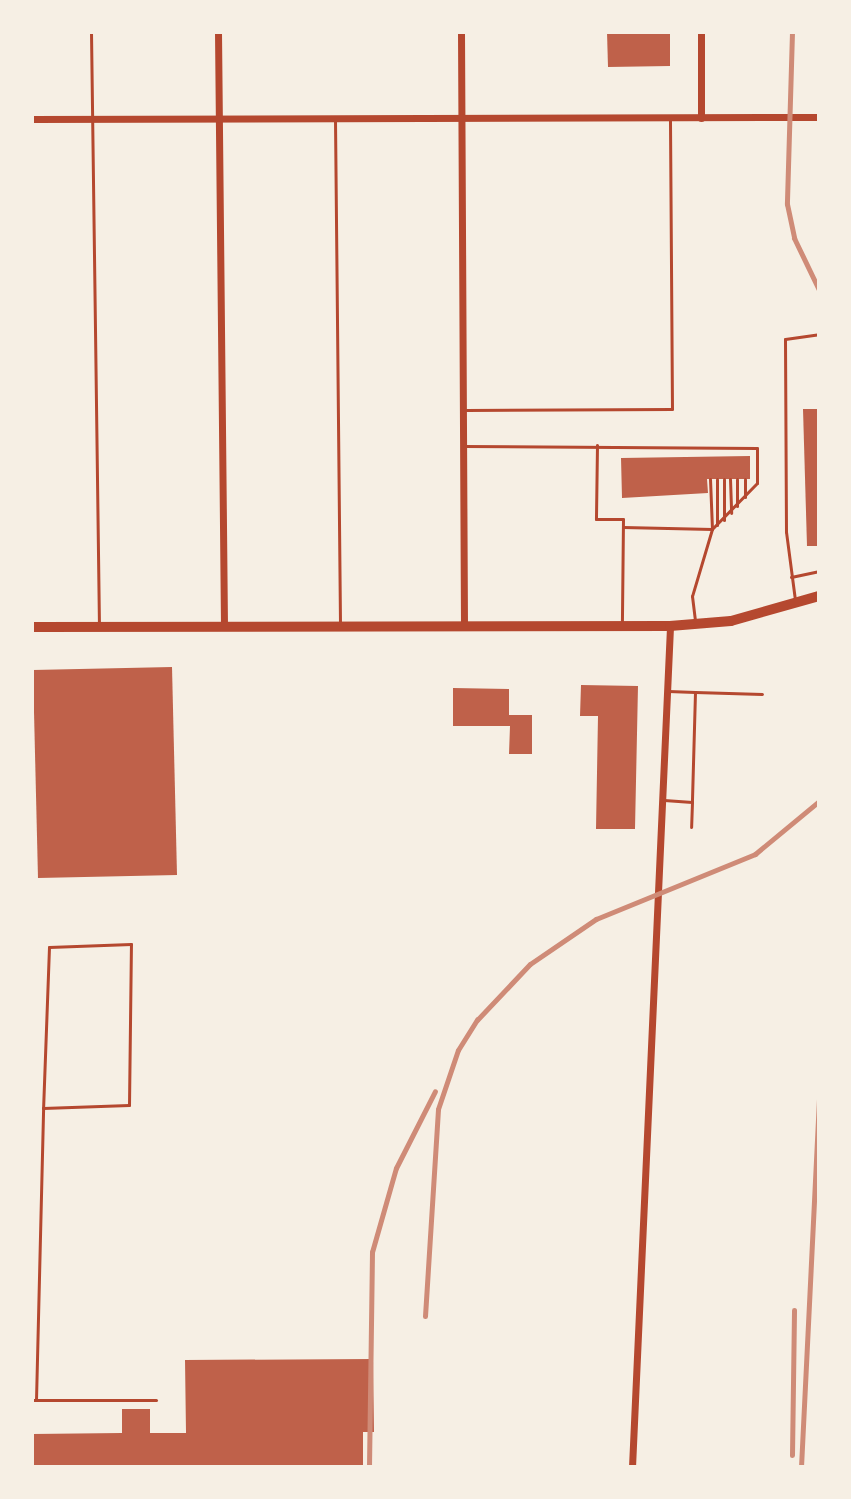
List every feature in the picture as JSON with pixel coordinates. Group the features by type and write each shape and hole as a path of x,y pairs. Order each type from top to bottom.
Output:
{"main road":[{"path":"32,627 224,623 670,626 731,621 819,596"}],"street":[{"path":"218,32 224,623"},
{"path":"461,32 464,623"},
{"path":"701,32 701,118"},
{"path":"32,119 461,121 819,117"},
{"path":"632,1467 670,626"}],"lane":[{"path":"91,32 99,626"},
{"path":"463,410 672,409 670,119"},
{"path":"335,120 340,623"},
{"path":"795,602 791,577 785,339 819,334"},
{"path":"597,445 596,519 623,519 622,625"},
{"path":"463,446 757,448 757,483 712,529 623,527"},
{"path":"710,448 710,456"},
{"path":"717,448 717,457"},
{"path":"724,448 724,456"},
{"path":"730,448 730,456"},
{"path":"737,456 738,448"},
{"path":"745,448 745,456"},
{"path":"695,624 692,596 712,529 710,479"},
{"path":"717,479 717,525"},
{"path":"724,479 724,520"},
{"path":"730,479 731,513"},
{"path":"737,479 737,506"},
{"path":"745,479 745,497"},
{"path":"791,577 819,571"},
{"path":"668,691 762,694"},
{"path":"691,827 695,692"},
{"path":"664,800 692,802"},
{"path":"43,1108 129,1105 131,944 49,947 43,1108 34,1400 156,1400"}],"building":[{"path":"607,32 670,32 670,66 608,67"},
{"path":"803,409 819,409 819,546 807,546"},
{"path":"750,456 750,479 707,479 708,493 622,498 621,458"},
{"path":"172,667 177,875 38,878 33,670"},
{"path":"581,685 638,686 635,829 596,829 598,716 580,716"},
{"path":"453,688 509,689 509,715 532,715 532,754 509,754 510,726 453,726"},
{"path":"373,1359 374,1432 363,1432 363,1467 32,1467 32,1434 122,1433 122,1409 150,1409 150,1433 186,1433 185,1360"}],"railway":[{"path":"792,32 787,204 794,238 819,290"},
{"path":"425,1316 438,1109 458,1050 477,1020 530,964 596,919 755,854 819,801"},
{"path":"369,1467 372,1252 396,1168 435,1091"},
{"path":"801,1467 819,1098"},
{"path":"792,1455 794,1310"}]}
